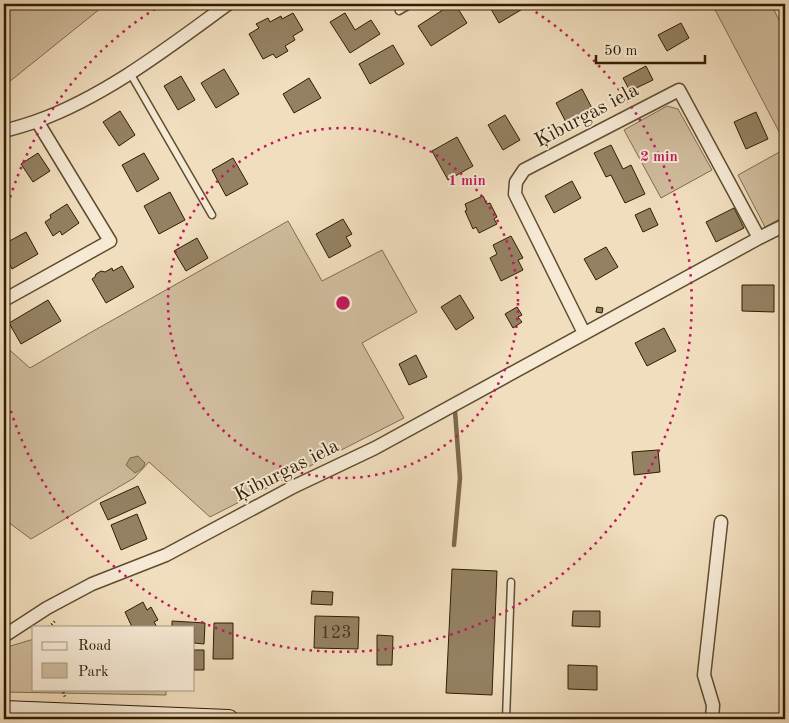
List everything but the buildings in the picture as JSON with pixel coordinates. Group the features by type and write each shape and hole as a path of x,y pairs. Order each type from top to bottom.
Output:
{"main road":[{"path":"4,710 229,719"}],"street":[{"path":"4,131 37,121 112,85 228,4"},
{"name":"Ķiburgas iela","path":"584,333 515,194 516,182 524,170 679,90 759,238"},
{"path":"4,300 110,241 37,121"},
{"name":"Ķiburgas iela","path":"4,636 47,608 92,584 166,555 295,486 375,448 785,225"},
{"path":"712,719 713,706 704,675 721,522"}],"lane":[{"path":"399,11 411,4"},
{"path":"130,73 212,215"},
{"path":"506,719 511,582"}],"green space":[{"path":"4,4 106,4 4,86"},
{"path":"712,4 771,4 782,26 785,25 785,143"},
{"path":"667,106 678,109 712,170 661,198 624,130"},
{"path":"785,149 785,216 765,227 738,175"},
{"path":"288,221 322,281 382,250 417,312 362,343 404,418 210,517 149,462 134,478 31,539 4,519 4,345 30,368"},
{"path":"32,640 32,690 166,690 166,695 4,692 4,648"}],"shaded area":[{"path":"138,456 145,463 143,468 135,473 126,465 130,458"}],"waterway":[{"path":"454,545 460,478 455,411"}]}
